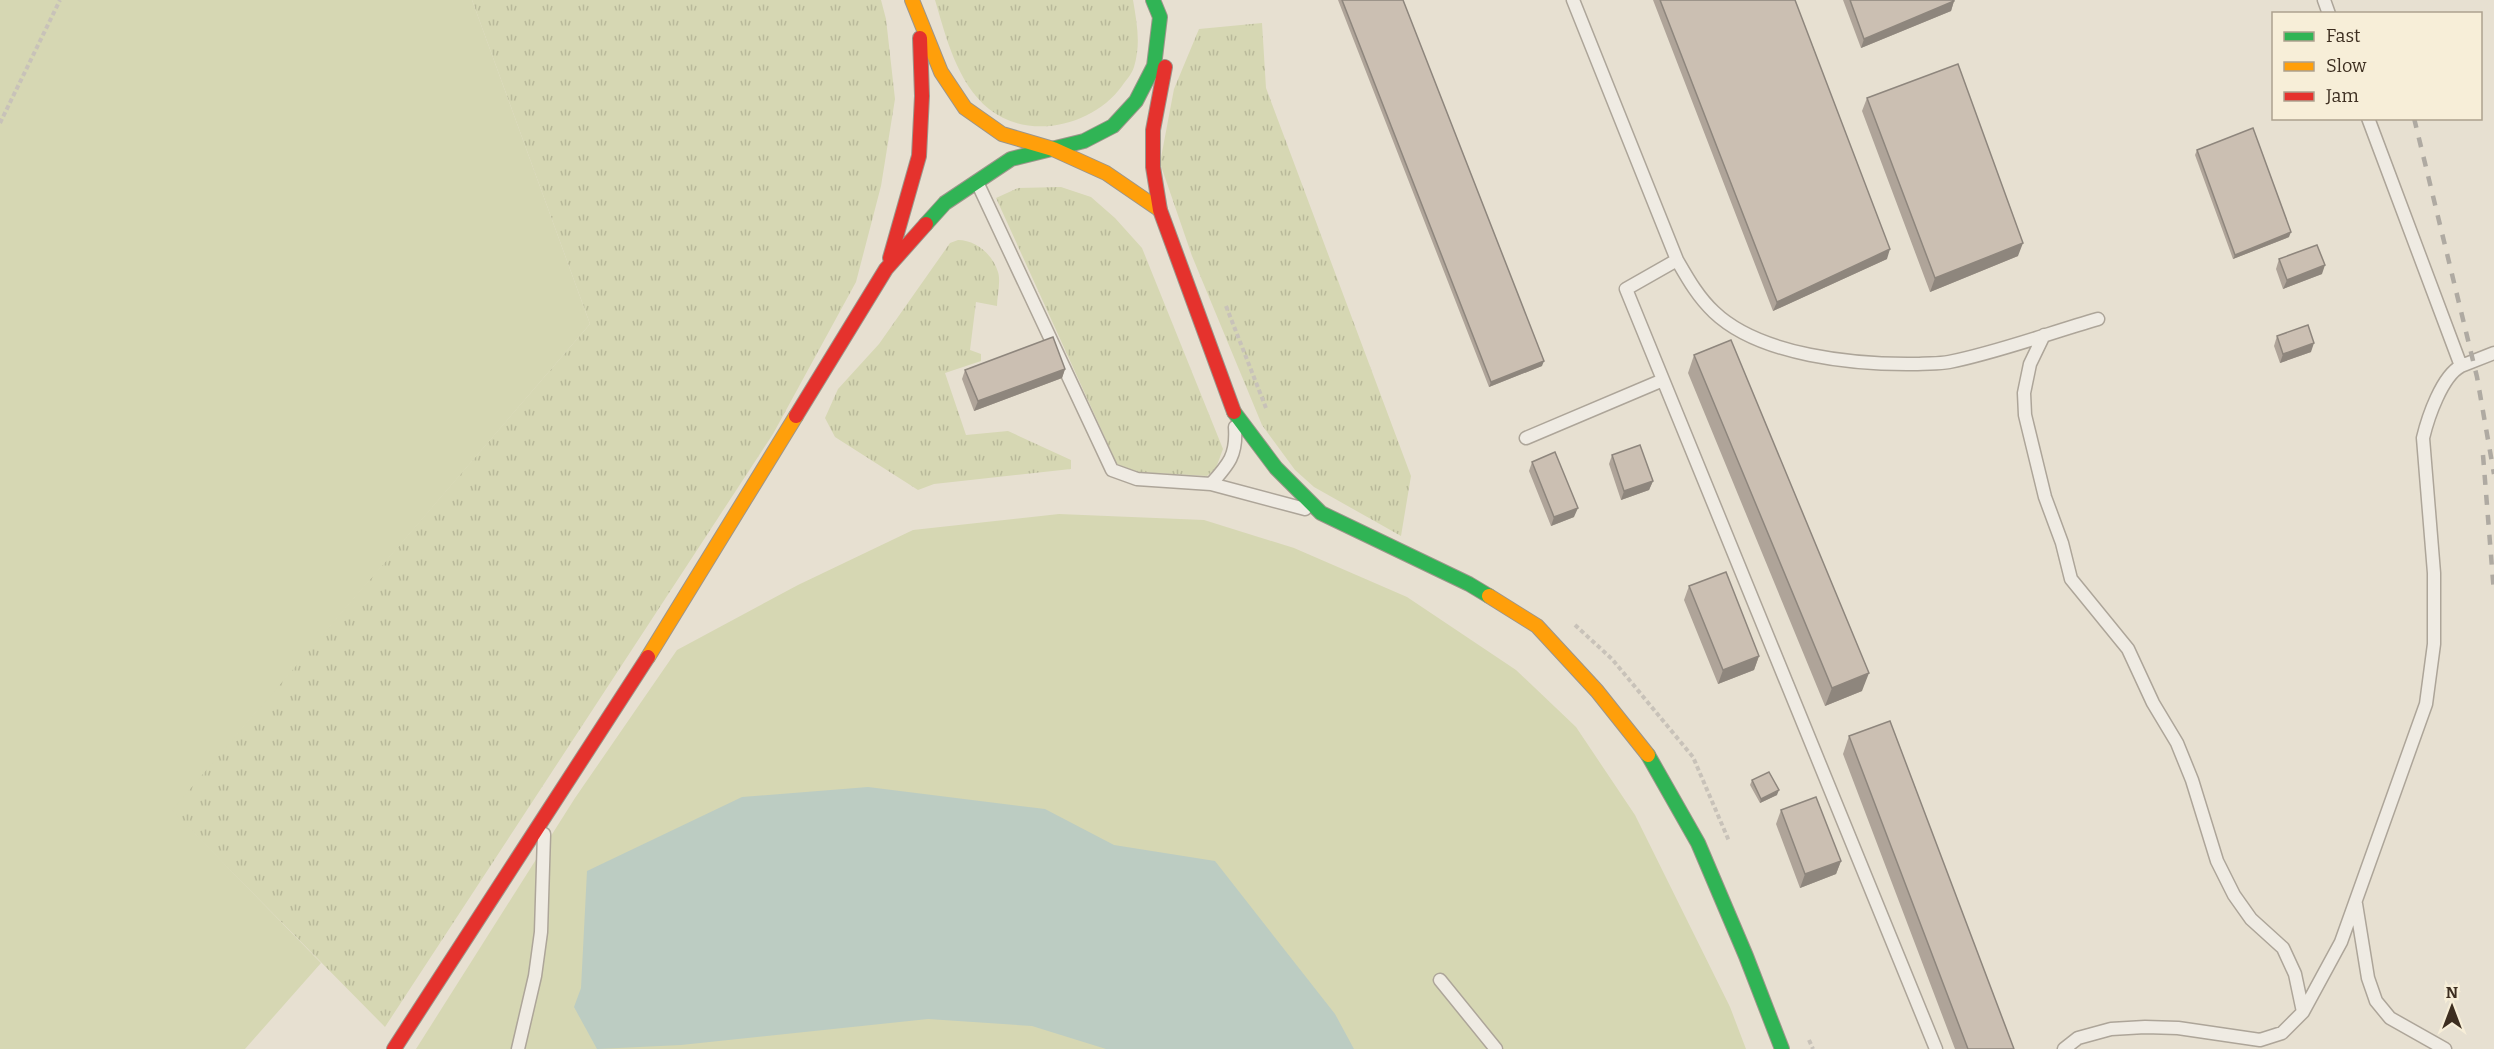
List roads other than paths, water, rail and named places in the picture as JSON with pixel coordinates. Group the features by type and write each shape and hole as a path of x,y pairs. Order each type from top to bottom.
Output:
{"main road":[{"path":"912,0 941,72 965,108 1002,134 1053,149 1107,173 1160,210"},
{"path":"886,269 919,156 921,96 919,0"},
{"path":"1153,0 1167,31 1166,60 1153,139 1153,167 1160,210 1234,412 1276,468 1321,513 1469,584 1537,626 1597,691 1655,765 1698,843 1782,1049"},
{"path":"394,1049 669,624 886,269 945,203 976,181 1011,159 1084,141 1113,126 1136,100 1154,66 1160,17"}],"lane":[{"path":"1573,0 1677,260 1696,293 1715,314 1743,332 1772,345 1810,354 1894,364 1947,363 2098,319"},
{"path":"2369,120 2462,366"},
{"path":"976,181 1112,470 1137,479 1211,484 1321,513"},
{"path":"1677,260 1626,289 1936,1049"},
{"path":"2044,335 2030,364 2024,393 2025,415 2045,497 2062,543 2071,579 2128,649 2152,703 2177,742 2192,780 2217,861 2234,895 2251,919 2283,948 2295,974 2303,1012"},
{"path":"2064,1049 2078,1038 2111,1029 2145,1027 2178,1028 2260,1040 2282,1033 2303,1012 2341,942 2426,704 2434,644 2434,573 2423,438 2427,419 2452,371 2494,353"},
{"path":"1526,438 1663,380"},
{"path":"1211,484 1229,464 1236,445 1234,412"},
{"path":"518,1049 535,976 541,932 544,818"},
{"path":"2356,900 2367,978 2376,1001 2390,1018 2445,1049"},
{"path":"1440,980 1496,1049"}],"railway":[{"path":"2414,120 2477,377 2494,474"},
{"path":"2483,455 2494,593"}]}
